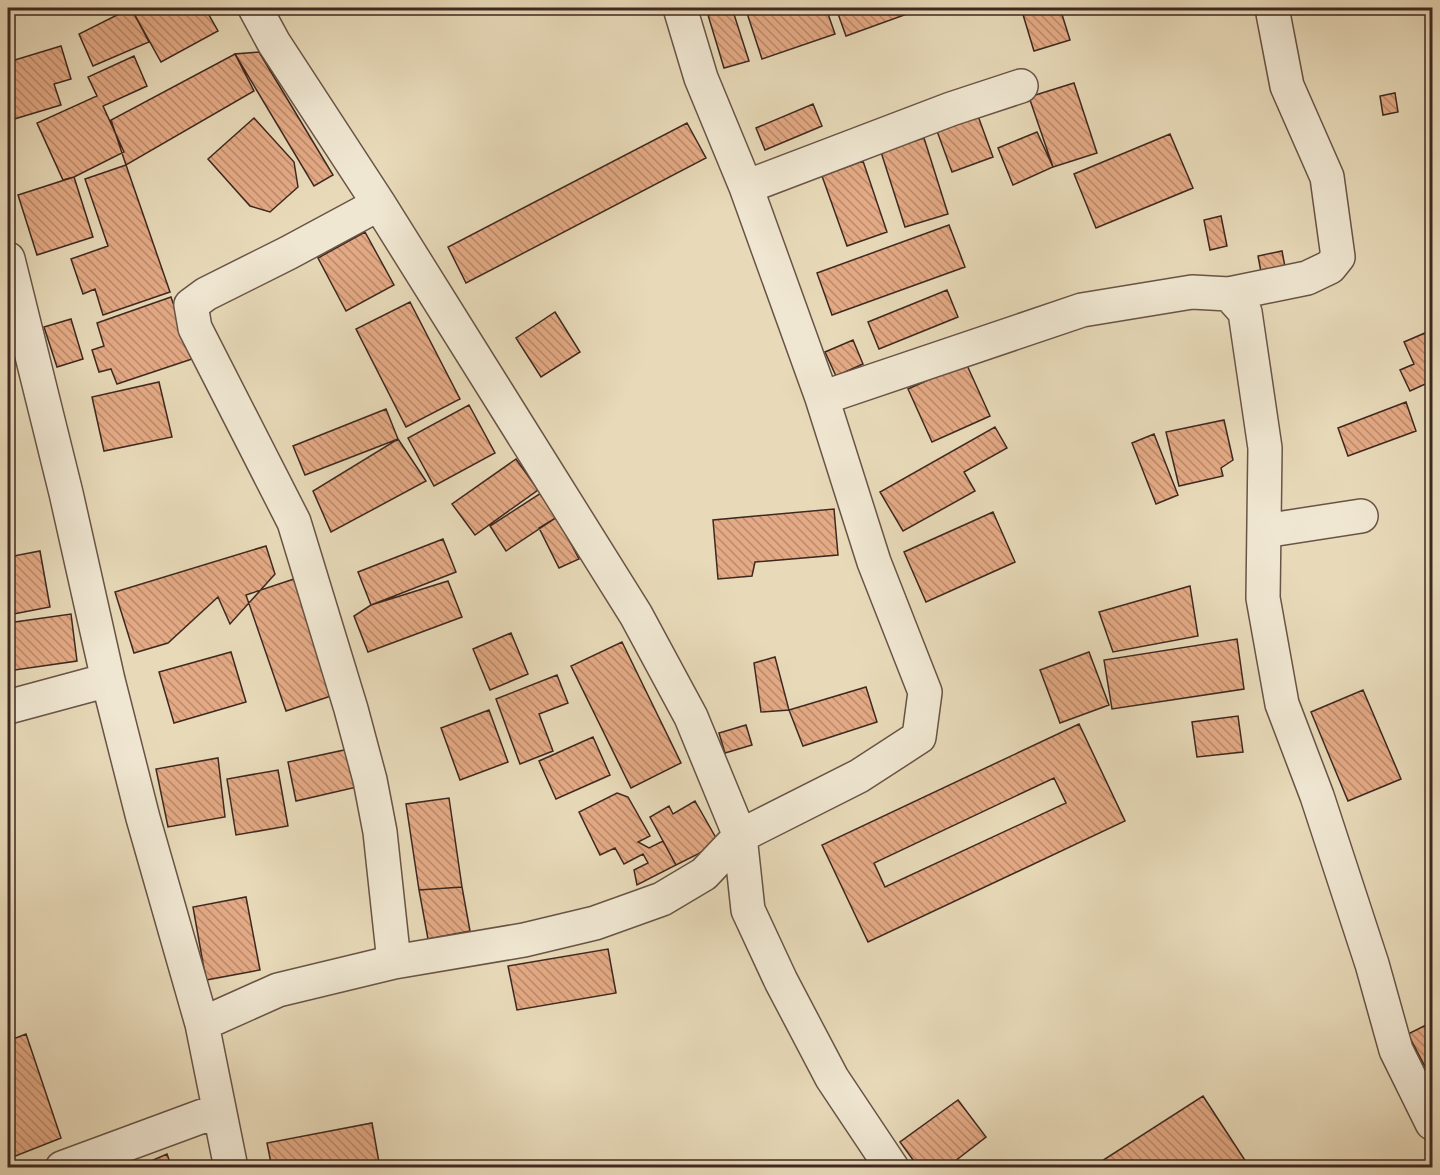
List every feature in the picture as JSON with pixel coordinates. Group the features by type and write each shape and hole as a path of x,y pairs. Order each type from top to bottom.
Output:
{"street":[{"path":"255,8 274,43 379,204 636,615 691,717 740,836 748,909 752,920 832,1078 892,1167"},
{"path":"202,1024 278,990 394,962 524,940 595,923 662,899 704,874 740,836 859,776 919,738 925,692 874,562 822,398 746,187 701,78 680,8"},
{"path":"822,398 1082,310 1192,292 1229,294 1307,278 1330,267 1338,257 1327,177 1287,87 1272,8"},
{"path":"746,187 951,109 1021,86"},
{"path":"379,204 206,294 191,305 195,328 294,522 351,709 370,780 380,832 394,962"},
{"path":"8,258 66,493 108,680 147,830 202,1024 231,1167"},
{"path":"1229,294 1245,312 1264,436 1263,598 1282,704 1328,829 1372,964 1396,1050 1432,1123"},
{"path":"1264,531 1361,516"},
{"path":"8,707 108,680"},
{"path":"63,1167 219,1110"}],"building":[{"path":"131,8 149,42 93,66 79,34"},
{"path":"131,8 205,8 218,31 161,62"},
{"path":"732,8 749,61 724,68 708,15"},
{"path":"753,8 826,8 835,34 762,59 746,10"},
{"path":"836,8 920,8 921,9 846,36"},
{"path":"1021,8 1060,8 1070,40 1034,51"},
{"path":"61,46 71,79 54,84 61,105 11,120 8,110 8,62"},
{"path":"259,52 333,175 314,186 235,54"},
{"path":"235,54 254,91 126,165 111,120"},
{"path":"134,56 147,86 103,106 124,152 74,177 63,180 37,123 97,96 88,77"},
{"path":"1074,83 1097,153 1053,167 1029,97"},
{"path":"1395,93 1398,112 1383,115 1380,96"},
{"path":"813,104 822,126 765,150 756,128"},
{"path":"978,116 993,157 952,172 937,131"},
{"path":"254,118 294,162 298,187 270,212 250,206 208,159"},
{"path":"687,123 706,158 466,283 448,247"},
{"path":"1037,132 1053,167 1013,185 998,148"},
{"path":"1170,134 1193,188 1096,228 1074,174"},
{"path":"924,138 948,214 905,227 881,152"},
{"path":"863,161 887,232 847,246 822,176"},
{"path":"126,165 170,292 103,315 95,289 83,294 71,259 108,246 85,179"},
{"path":"74,177 93,237 37,255 18,195"},
{"path":"1221,216 1227,246 1210,250 1204,220"},
{"path":"949,225 965,267 832,315 817,273"},
{"path":"365,232 394,285 346,311 318,258"},
{"path":"1282,251 1286,272 1262,277 1258,256"},
{"path":"947,290 958,317 879,349 868,322"},
{"path":"171,297 192,359 117,384 111,369 99,372 92,350 104,346 97,323"},
{"path":"410,302 460,399 406,427 356,329"},
{"path":"555,312 580,352 541,377 516,338"},
{"path":"71,319 83,359 57,367 44,327"},
{"path":"1432,330 1432,381 1410,391 1400,370 1414,364 1404,342"},
{"path":"853,340 863,364 836,376 825,352"},
{"path":"966,363 990,416 932,442 908,389"},
{"path":"159,382 172,437 104,451 92,397"},
{"path":"1406,402 1416,431 1348,456 1338,428"},
{"path":"469,405 495,453 434,486 408,438"},
{"path":"386,409 398,439 305,475 293,446"},
{"path":"1224,420 1233,460 1221,468 1223,476 1179,486 1166,432"},
{"path":"995,427 1007,448 964,472 975,491 903,531 880,492"},
{"path":"1154,434 1178,495 1156,504 1132,443"},
{"path":"398,439 426,481 331,532 313,491"},
{"path":"516,459 538,490 475,535 452,504"},
{"path":"541,493 557,517 506,551 490,526"},
{"path":"834,509 838,555 755,562 752,576 718,579 713,520"},
{"path":"993,512 1015,562 926,602 904,552"},
{"path":"557,517 579,559 559,568 539,528"},
{"path":"443,539 456,572 371,605 358,572"},
{"path":"266,546 275,574 230,624 218,597 168,643 134,653 115,592"},
{"path":"40,551 50,607 8,615 8,557"},
{"path":"294,579 334,695 286,711 246,595"},
{"path":"448,581 462,617 368,652 354,616 371,605"},
{"path":"1190,586 1198,636 1113,652 1099,612"},
{"path":"71,614 77,661 8,671 8,623"},
{"path":"511,633 528,674 490,690 473,649"},
{"path":"1237,639 1244,689 1112,709 1104,660"},
{"path":"622,642 681,763 631,788 571,666"},
{"path":"231,652 246,702 174,723 159,672"},
{"path":"1089,652 1109,705 1060,723 1040,670"},
{"path":"775,657 789,710 761,712 754,663"},
{"path":"557,675 568,703 539,714 553,751 520,764 496,699"},
{"path":"866,687 877,722 803,746 789,710"},
{"path":"1363,690 1401,779 1348,801 1311,712"},
{"path":"489,710 508,762 460,780 441,728"},
{"path":"1238,716 1243,752 1197,757 1192,722"},
{"path":"1079,724 1125,821 868,942 822,845","holes":["1054,778 1066,803 885,887 874,863"]},
{"path":"746,725 752,745 725,753 719,733"},
{"path":"593,737 610,775 556,799 539,761"},
{"path":"349,749 357,787 296,801 288,762"},
{"path":"218,758 225,817 168,827 156,769"},
{"path":"278,770 288,826 236,835 227,779"},
{"path":"617,793 628,797 650,836 638,842 649,848 663,841 676,865 637,885 634,870 648,863 643,854 624,864 615,848 600,855 579,812"},
{"path":"449,798 462,887 419,890 406,804"},
{"path":"695,801 716,838 710,848 676,865 650,817 669,806 673,814"},
{"path":"462,887 470,931 428,939 419,890"},
{"path":"246,897 260,970 206,980 193,907"},
{"path":"608,949 616,993 517,1010 508,966"},
{"path":"1432,1022 1432,1080 1408,1034"},
{"path":"26,1034 61,1138 8,1159 8,1041"},
{"path":"1203,1096 1250,1168 1095,1168 1094,1166"},
{"path":"958,1100 986,1137 946,1168 919,1168 900,1142"},
{"path":"372,1123 380,1168 272,1168 267,1143"},
{"path":"167,1154 172,1168 135,1168"}]}
